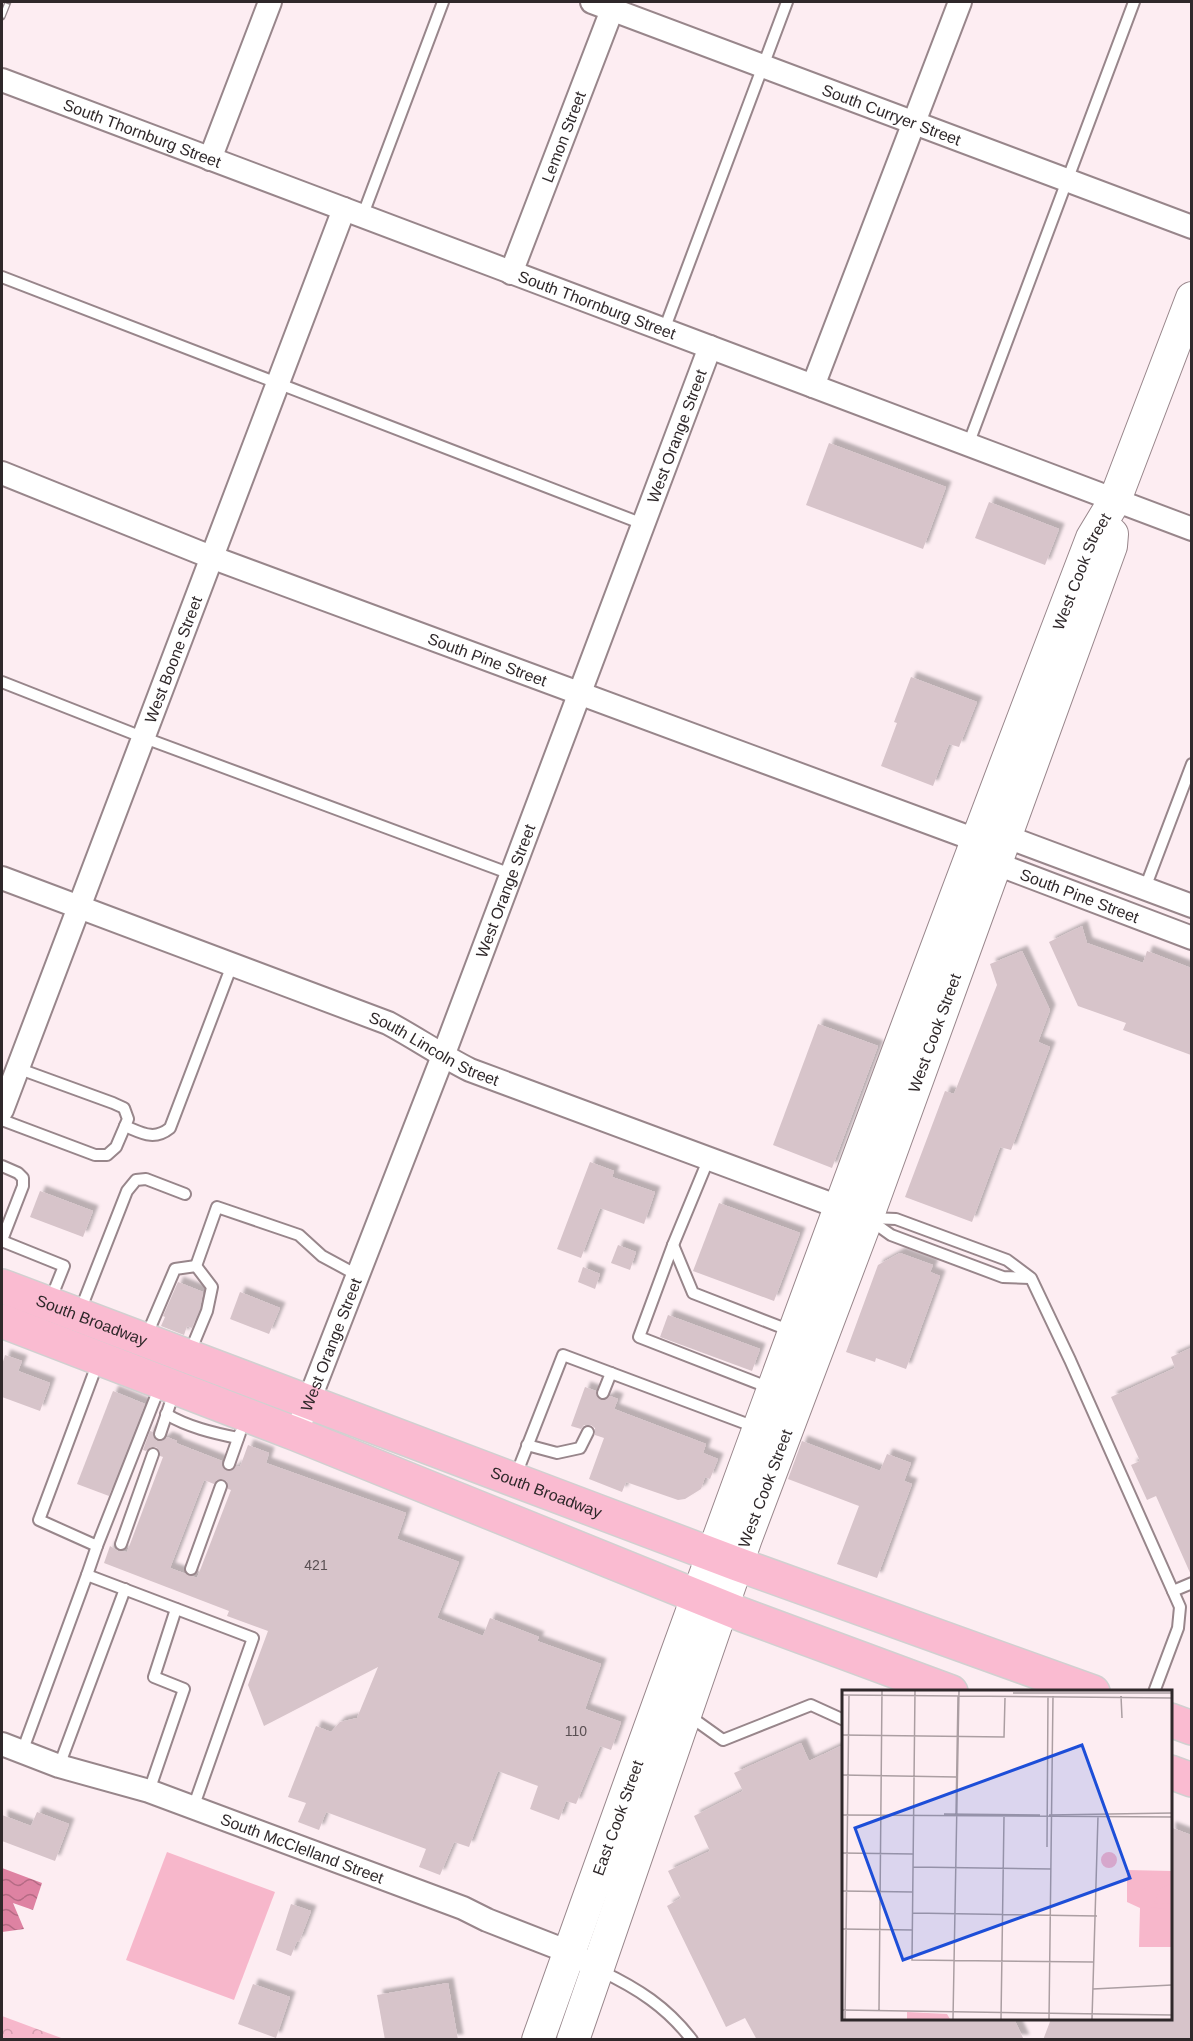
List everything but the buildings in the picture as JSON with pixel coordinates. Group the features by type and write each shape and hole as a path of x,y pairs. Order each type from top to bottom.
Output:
{"main road":[{"name":"South Broadway","path":"2,1286 725,1559 1087,1690"},
{"name":"South Broadway","path":"2,1321 99,1359 168,1395 242,1426 296,1434 709,1601 946,1690"},
{"path":"1172,1721 1191,1728"},
{"path":"1172,1773 1191,1780"}],"street":[{"path":"210,159 270,2"},
{"path":"813,386 960,2"},
{"name":"South Curryer Street","path":"606,4 763,66 1191,227"},
{"name":"Lemon Street","path":"511,273 606,4"},
{"name":"South Thornburg Street","path":"2,80 1191,529"},
{"name":"West Boone Street","path":"2,1110 278,382 353,213"},
{"name":"West Cook Street","path":"725,1559 853,1212 976,840 1092,538 1115,500 1191,298"},
{"name":"West Orange Street","path":"296,1434 442,1056 710,347"},
{"name":"South Pine Street","path":"2,473 211,557 1002,850 1191,938"},
{"name":"West Cook Street","path":"725,1559 758,1428 794,1332 853,1212 1002,850 1111,546 1115,500"},
{"name":"South Pine Street","path":"1002,850 1144,888 1191,906"},
{"name":"South Lincoln Street","path":"2,878 388,1023 470,1070 853,1212"},
{"path":"709,1601 725,1559"},
{"name":"East Cook Street","path":"573,2040 686,1713 709,1601"},
{"name":"East Cook Street","path":"538,2040 569,1952 709,1601"},
{"name":"South McClelland Street","path":"12,1748 59,1766 149,1791 463,1908 487,1920 569,1952 598,1969"}],"lane":[{"path":"353,213 443,2"},
{"path":"664,330 787,2"},
{"path":"969,445 1134,2"},
{"path":"2,277 644,524"},
{"path":"2,682 142,737 511,874"},
{"path":"1144,888 1191,764"},
{"path":"125,1126 150,1136 163,1134 170,1128 232,965"},
{"path":"2,1120 95,1155 106,1155 116,1147 128,1119 124,1108 17,1068"},
{"path":"709,1158 673,1245 639,1337 773,1389"},
{"path":"2,1166 18,1173 23,1178 23,1186 2,1241 64,1266 64,1309"},
{"path":"64,1309 127,1191 136,1180 146,1179 185,1194"},
{"path":"196,1266 217,1207 299,1235 322,1256 357,1275"},
{"path":"853,1212 896,1219 1008,1260 1031,1278 1180,1607 1178,1628 1155,1690"},
{"path":"853,1212 891,1235 1003,1277 1031,1278"},
{"path":"673,1245 693,1293 794,1332"},
{"path":"145,1340 175,1269 196,1266"},
{"path":"188,1356 207,1311 212,1287 196,1266"},
{"path":"514,1480 562,1355 758,1428"},
{"path":"97,1546 39,1520 99,1359"},
{"path":"603,1393 611,1373"},
{"path":"160,1434 168,1395"},
{"path":"12,1748 87,1575 97,1546 168,1395"},
{"path":"229,1464 242,1426"},
{"path":"527,1445 557,1453 580,1448 588,1432"},
{"path":"121,1544 153,1454"},
{"path":"191,1569 221,1486"},
{"path":"87,1575 253,1638 193,1808"},
{"path":"1173,1591 1191,1583"},
{"path":"59,1766 125,1589"},
{"path":"149,1791 184,1689 154,1677 177,1609"},
{"path":"686,1713 723,1740 811,1705 842,1720"},
{"path":"598,1969 650,1997 680,2024 692,2040"}],"green space":[{"path":"167,1852 275,1892 234,2000 126,1960"},
{"path":"2,2016 64,2039 2,2039"}],"water":[{"path":"2,1868 42,1883 33,1910 13,1903 24,1929 2,1932"}],"railway":[{"path":"2,17 8,2"}]}
